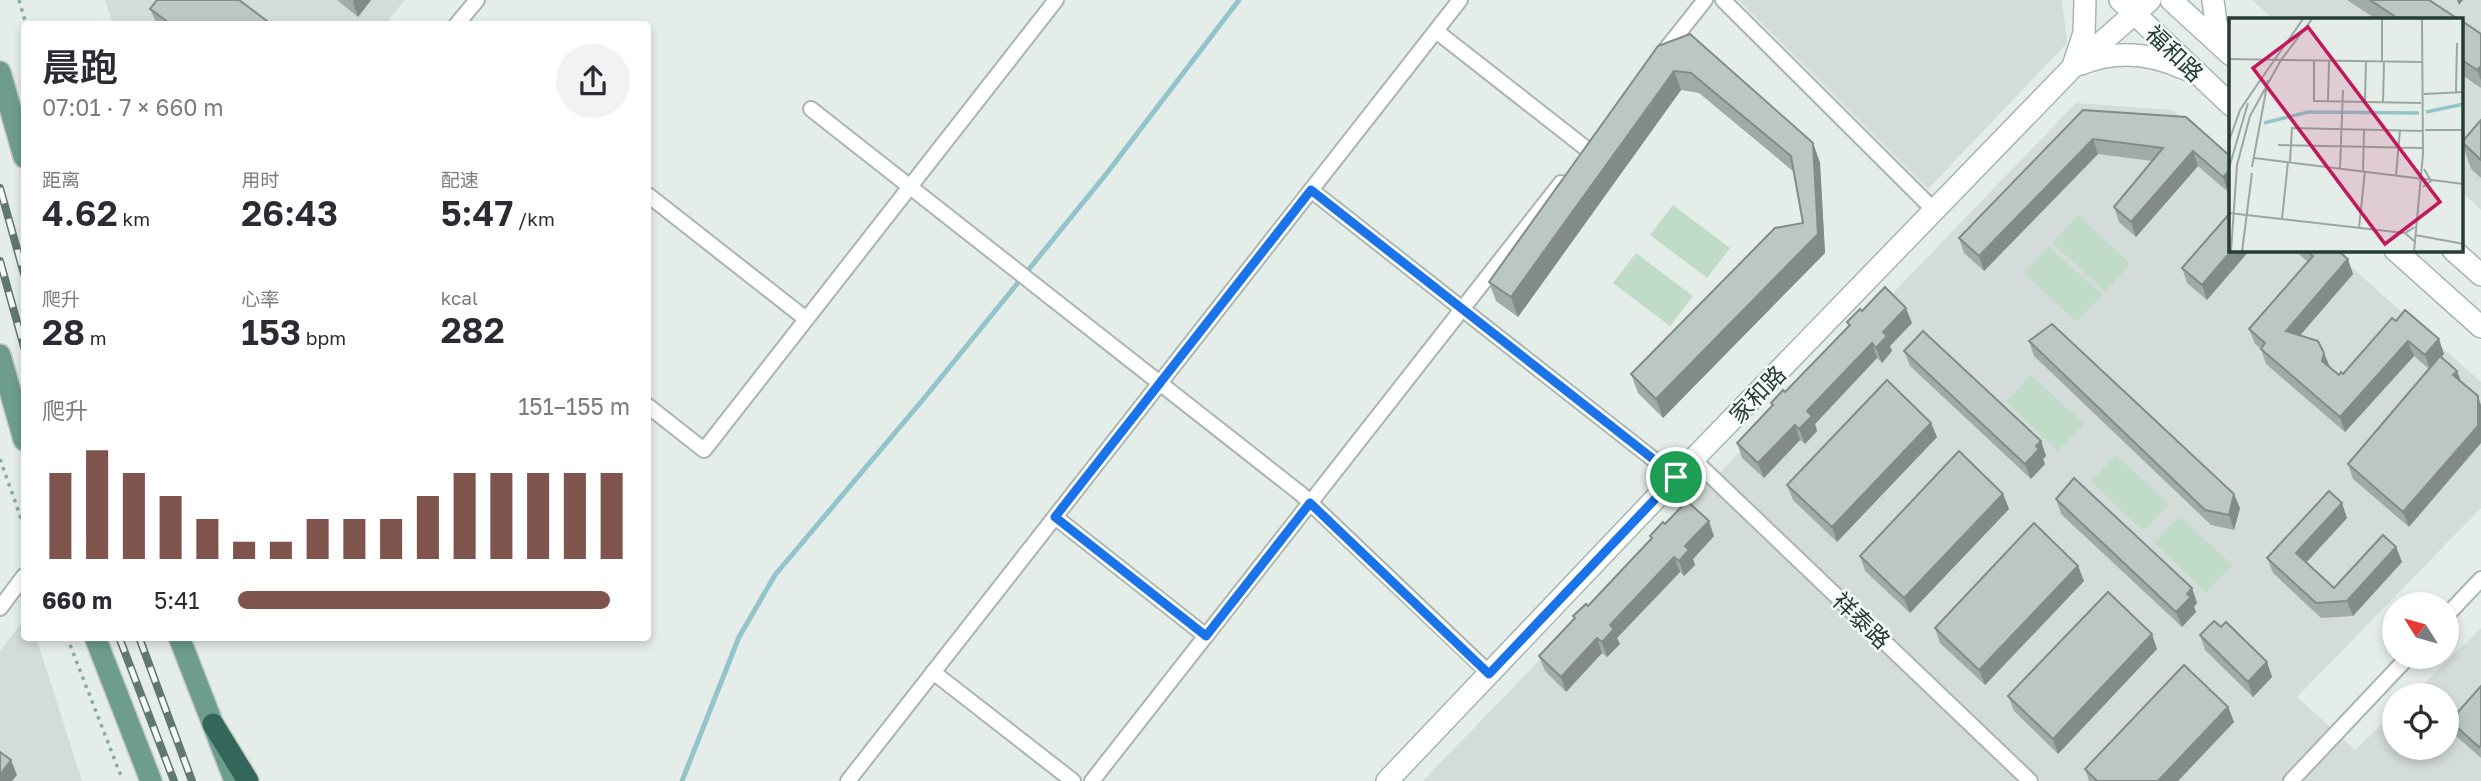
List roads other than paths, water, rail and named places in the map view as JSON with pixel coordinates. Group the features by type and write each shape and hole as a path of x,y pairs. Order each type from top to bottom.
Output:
{"highway":[{"path":"213,724 248,781"}],"main road":[{"path":"0,72 21,146"},
{"path":"0,355 21,429"},
{"path":"97,641 151,781"},
{"path":"181,641 235,781"}],"street":[{"path":"460,21 477,0"},
{"path":"651,408 704,450 1056,0"},
{"path":"848,781 1460,0"},
{"path":"1654,64 1705,0"},
{"path":"1723,0 1934,210"},
{"path":"2072,68 2084,33 2085,0"},
{"name":"家和路","path":"1387,781 1693,459 2072,68 2127,7 2150,0"},
{"name":"福和路","path":"2171,0 2229,54"},
{"path":"2213,0 2216,23 2229,53"},
{"name":"福和路","path":"2127,7 2229,103"},
{"path":"1092,781 1583,155 1436,31"},
{"path":"2072,68 2110,55 2151,57 2188,71 2205,82"},
{"path":"811,109 1310,503 1489,674"},
{"path":"1311,190 1676,477"},
{"path":"651,197 806,319"},
{"path":"2397,252 2481,327"},
{"path":"2455,252 2481,275"},
{"name":"祥泰路","path":"1693,459 2030,781"},
{"path":"1055,517 1206,636"},
{"path":"2459,602 2481,579"},
{"path":"0,608 21,580"},
{"path":"2291,781 2397,669"},
{"path":"933,671 1073,781"}],"waterway":[{"path":"682,781 739,637 775,575 926,396 1107,173 1239,0"}],"railway":[{"path":"0,188 21,263"},
{"path":"0,261 21,336"},
{"path":"121,641 174,781"},
{"path":"140,641 192,781"}]}
